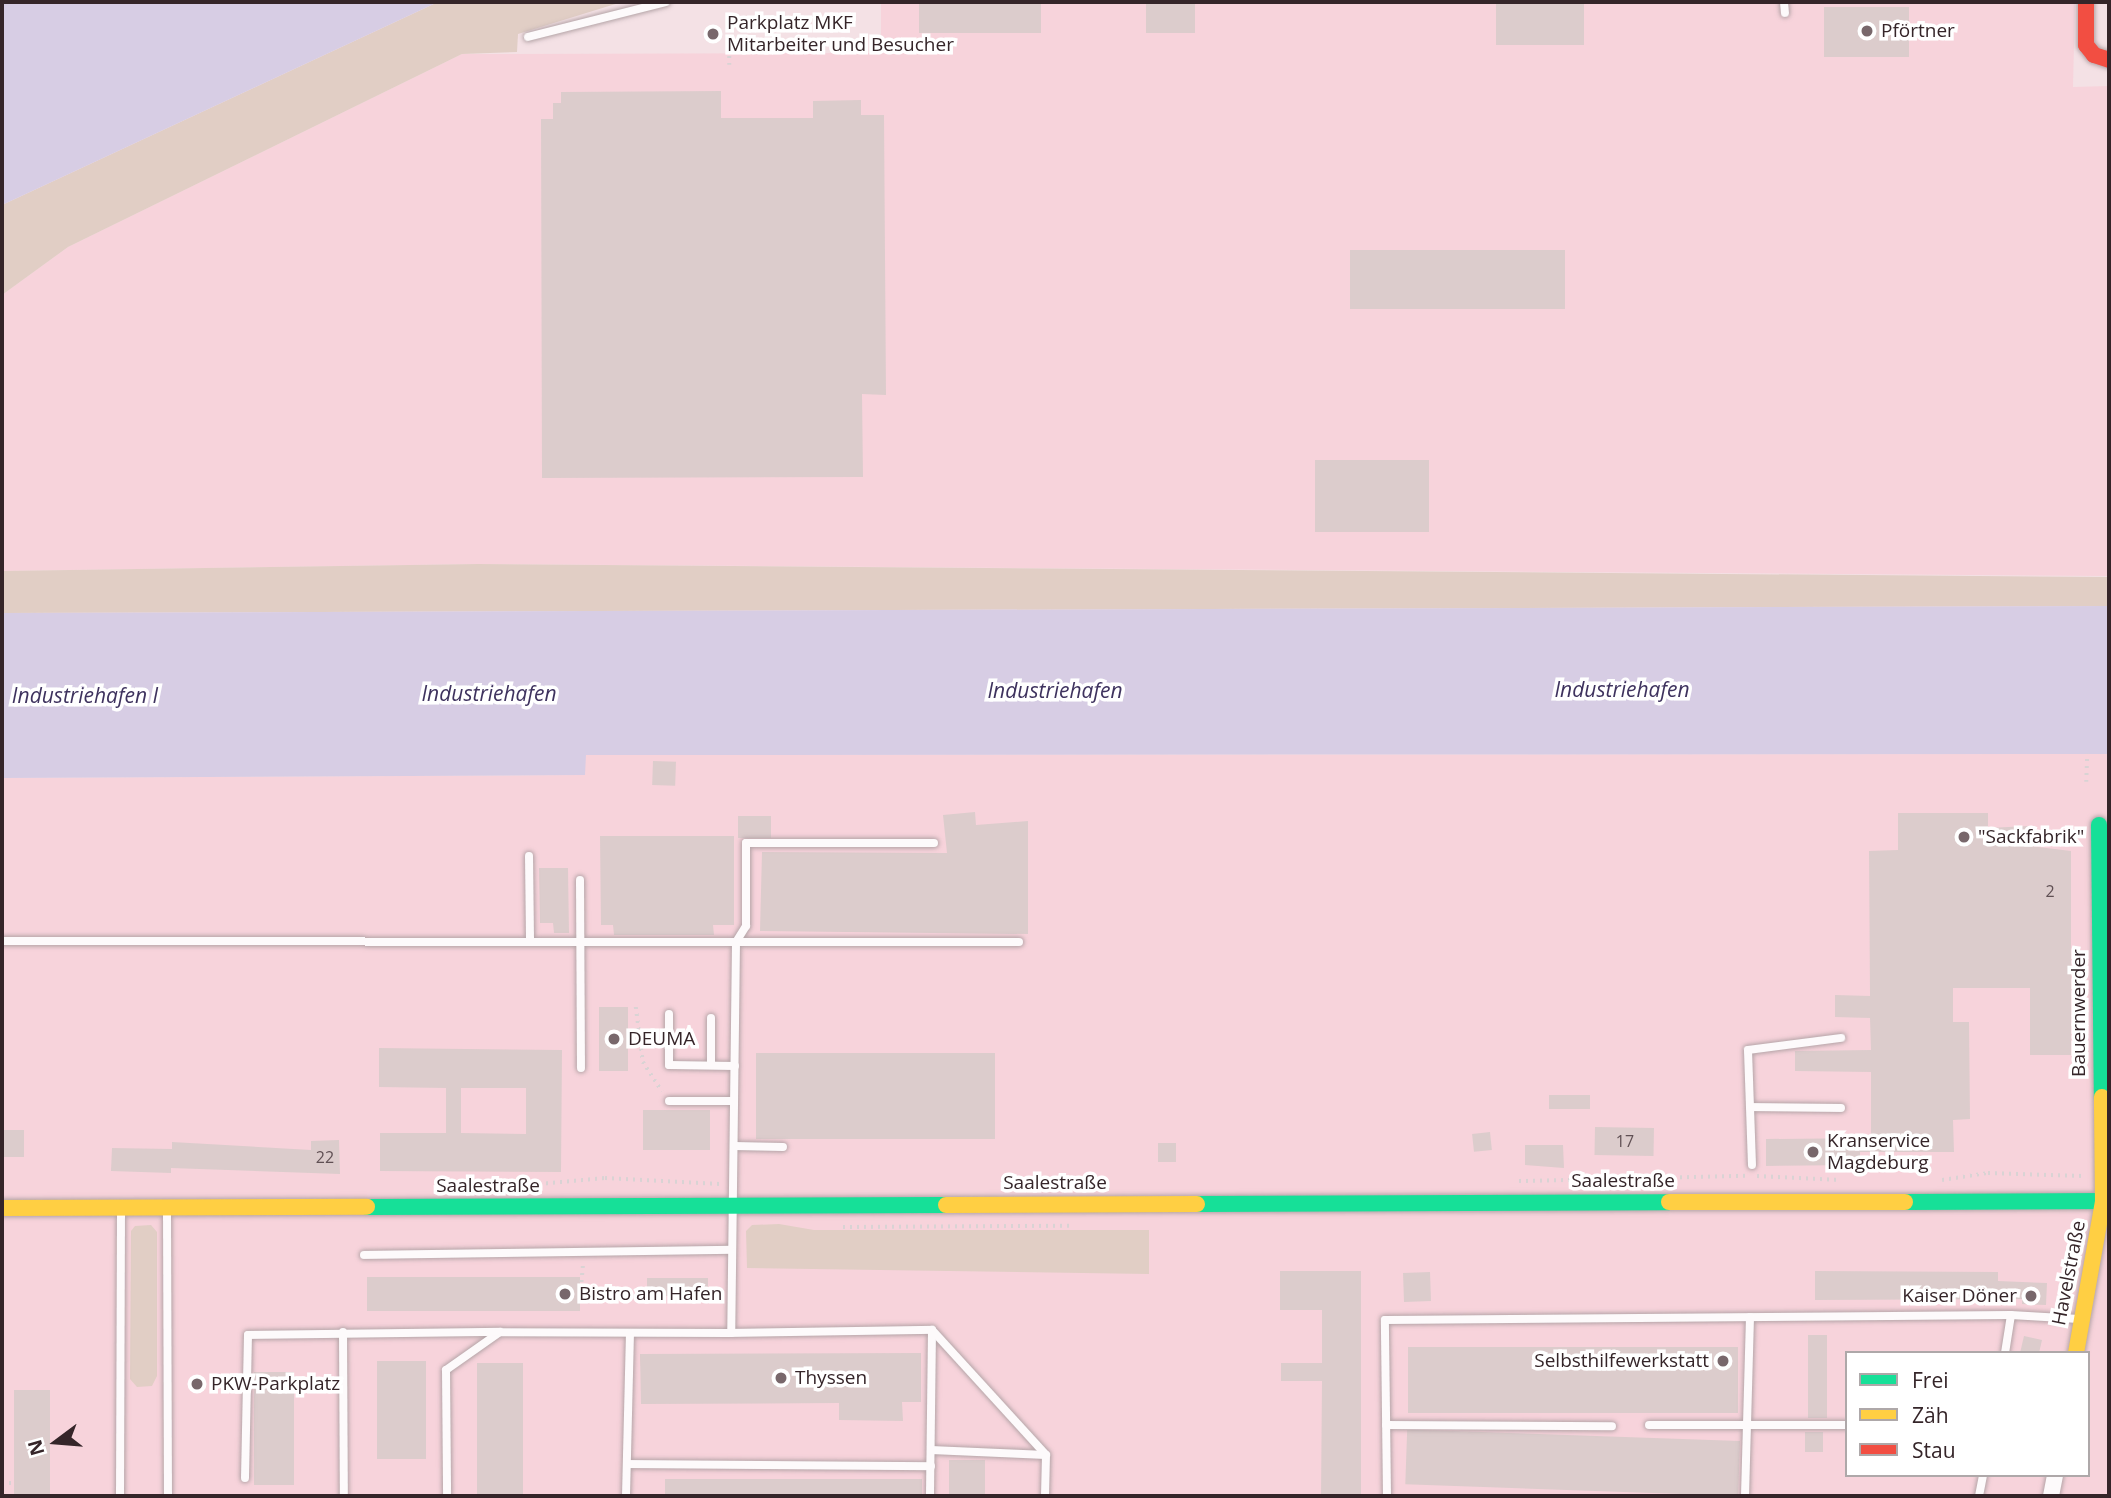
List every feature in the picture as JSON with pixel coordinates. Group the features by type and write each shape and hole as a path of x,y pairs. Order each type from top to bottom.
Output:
{"main road":[{"path":"2086,2 2086,45 2094,55 2108,60"},
{"name":"Bauernwerder","path":"2099,825 2106,1201"},
{"name":"Saalestraße","path":"2,1208 2106,1201"},
{"name":"Havelstraße","path":"2076,1351 2106,1201"}],"street":[{"path":"2051,1496 2055,1477"}],"lane":[{"path":"528,37 666,2"},
{"path":"1784,2 1784,13"},
{"path":"731,1333 729,1206 734,1146 736,942 746,926 746,843 934,843"},
{"path":"529,856 530,942"},
{"path":"580,880 581,1068"},
{"path":"2,940 1018,942"},
{"path":"668,1014 669,1065 735,1066"},
{"path":"711,1018 711,1065"},
{"path":"1752,1165 1748,1051 1841,1038"},
{"path":"669,1101 734,1101"},
{"path":"1750,1107 1841,1108"},
{"path":"734,1146 783,1146"},
{"path":"120,1496 121,1208"},
{"path":"167,1208 168,1496"},
{"path":"364,1255 730,1250"},
{"path":"1387,1496 1385,1320 2011,1315 2082,1320"},
{"path":"2005,1351 2011,1315"},
{"path":"1745,1496 1750,1317"},
{"path":"930,1496 932,1331"},
{"path":"245,1478 248,1335 343,1332 932,1331 1046,1455 1045,1496"},
{"path":"343,1332 344,1496"},
{"path":"447,1496 446,1370 500,1332"},
{"path":"626,1496 630,1333"},
{"path":"1386,1425 1612,1426"},
{"path":"1648,1425 1845,1425"},
{"path":"931,1450 1046,1455"},
{"path":"627,1464 931,1466"},
{"path":"1979,1496 1983,1477"}],"path":[{"path":"729,29 729,65"},
{"path":"2086,782 2087,754"},
{"path":"636,1007 643,1062 669,1101"},
{"path":"580,1296 583,1252"},
{"path":"2,1483 14,1483"}],"shaded area":[{"path":"438,2 622,2 518,34 517,52 462,54 68,247 2,295 2,205"},
{"path":"881,2 2075,2 2073,87 2109,86 2109,576 478,564 2,571 2,295 68,247 462,54 881,53"},
{"path":"478,564 2109,577 2109,606 2,613 2,571"},
{"path":"2109,754 2109,1496 2,1496 2,778 585,775 585,755"},
{"path":"779,1224 814,1230 1149,1230 1149,1274 747,1268 746,1231 752,1225"},
{"path":"151,1225 157,1232 157,1376 152,1386 137,1387 130,1379 131,1231 135,1226"}],"water":[{"path":"2,2 438,2 2,205"},
{"name":"Industriehafen I","path":"2109,606 2109,754 586,755 585,775 2,778 2,613"}],"building":[{"path":"919,2 1041,2 1041,33 919,33"},
{"path":"1146,2 1195,2 1195,33 1146,33"},
{"path":"1496,2 1584,2 1584,45 1496,45"},
{"path":"1824,7 1909,7 1909,57 1824,57"},
{"path":"721,91 721,118 813,118 813,101 861,100 861,115 884,115 886,395 862,394 863,477 542,478 541,119 553,119 553,103 561,103 561,92"},
{"path":"1350,250 1565,250 1565,309 1350,309"},
{"path":"1315,460 1429,460 1429,532 1315,532"},
{"path":"653,761 676,762 675,786 652,785"},
{"path":"975,812 976,825 1028,821 1028,934 760,931 762,852 947,853 943,815"},
{"path":"1898,813 1988,813 1988,828 2029,826 2030,846 2071,851 2071,1055 2030,1055 2030,988 1953,988 1953,1022 1969,1022 1970,1119 1953,1120 1954,1152 1860,1152 1860,1165 1766,1166 1766,1139 1871,1138 1871,1072 1795,1071 1795,1051 1871,1050 1870,1018 1835,1017 1835,995 1870,996 1869,851 1898,850"},
{"path":"738,816 771,816 771,838 738,838"},
{"path":"600,836 734,836 734,925 713,925 714,935 614,935 613,925 601,925"},
{"path":"539,868 568,868 569,933 554,933 553,923 540,923"},
{"name":"DEUMA","path":"599,1007 628,1007 628,1071 599,1071"},
{"path":"379,1048 562,1050 561,1172 380,1171 380,1133 446,1133 446,1088 379,1087","holes":["461,1088 526,1088 526,1134 461,1133"]},
{"path":"756,1053 995,1053 995,1139 756,1139"},
{"path":"1549,1095 1590,1095 1590,1109 1549,1109"},
{"path":"643,1110 710,1110 710,1150 643,1150"},
{"path":"1595,1127 1654,1128 1654,1156 1595,1155"},
{"path":"2,1130 24,1130 24,1157 2,1157"},
{"path":"1490,1132 1492,1150 1474,1152 1472,1134"},
{"path":"339,1140 340,1174 171,1168 171,1173 111,1171 112,1148 172,1149 172,1142 311,1150 311,1141"},
{"path":"1158,1143 1176,1143 1176,1162 1158,1162"},
{"path":"1525,1145 1563,1145 1564,1168 1525,1165"},
{"path":"1280,1271 1361,1271 1361,1496 1321,1496 1322,1381 1281,1381 1281,1363 1322,1363 1322,1310 1280,1310"},
{"path":"1815,1271 1998,1272 1998,1281 2047,1283 2046,1305 2022,1304 2022,1299 1815,1300"},
{"path":"1430,1272 1431,1301 1404,1302 1403,1273"},
{"path":"367,1277 580,1277 580,1311 367,1311"},
{"path":"647,1278 708,1278 708,1296 647,1296"},
{"path":"1808,1335 1827,1335 1827,1418 1808,1418"},
{"path":"2024,1336 2042,1340 2039,1351 2020,1351"},
{"path":"1408,1347 1738,1347 1738,1413 1408,1413"},
{"name":"Thyssen","path":"921,1353 921,1402 902,1402 903,1421 839,1420 839,1403 641,1404 640,1354"},
{"path":"377,1361 426,1361 426,1459 377,1459"},
{"path":"477,1363 523,1363 523,1496 477,1496"},
{"path":"254,1372 294,1372 294,1485 254,1485"},
{"path":"14,1390 50,1390 50,1496 14,1496"},
{"path":"1407,1429 1740,1441 1738,1496 1405,1484"},
{"path":"1805,1432 1823,1432 1823,1452 1805,1452"},
{"path":"949,1460 985,1460 985,1496 949,1496"},
{"path":"665,1479 922,1479 922,1496 665,1496"}],"traffic: fast":[{"path":"2099,825 2102,1097"},
{"path":"1905,1202 2109,1201"},
{"path":"1197,1204 1669,1202"},
{"path":"367,1207 946,1205"}],"traffic: slow":[{"path":"2076,1351 2103,1201 2102,1097"},
{"path":"1669,1202 1905,1202"},
{"path":"946,1205 1197,1204"},
{"path":"2,1208 367,1207"}],"traffic: jam":[{"path":"2086,2 2086,45 2094,55 2109,60"}],"place":[{"name":"Pförtner","path":"1867,31"},
{"name":"Parkplatz MKF Mitarbeiter und Besucher","path":"713,34"},
{"name":"\"Sackfabrik\"","path":"1964,837"},
{"name":"DEUMA","path":"614,1039"},
{"name":"Kranservice Magdeburg","path":"1813,1152"},
{"name":"Bistro am Hafen","path":"565,1294"},
{"name":"Kaiser Döner","path":"2031,1296"},
{"name":"Selbsthilfewerkstatt","path":"1723,1361"},
{"name":"Thyssen","path":"781,1378"},
{"name":"PKW-Parkplatz","path":"197,1384"}],"water label":[{"name":"Industriehafen","path":"1622,689"},
{"name":"Industriehafen","path":"1055,690"},
{"name":"Industriehafen","path":"489,693"}]}
